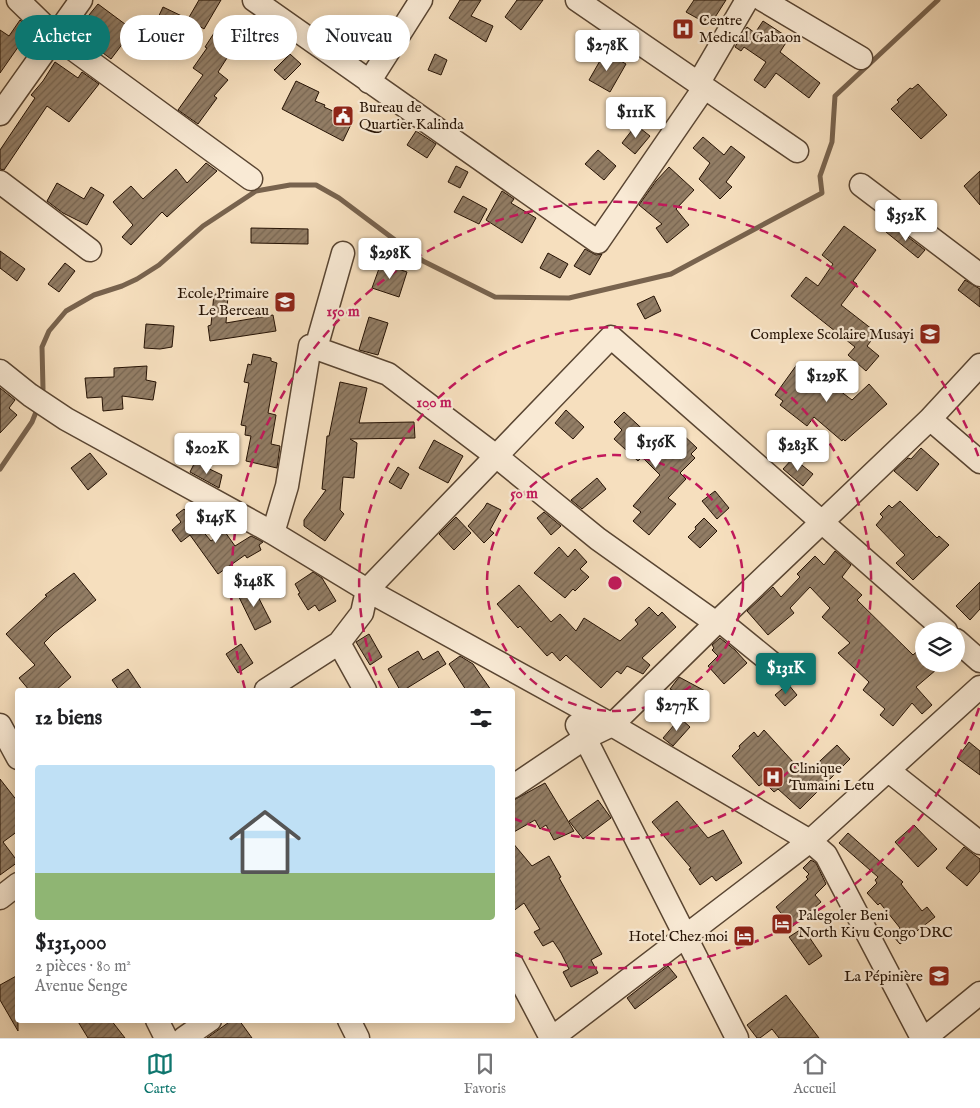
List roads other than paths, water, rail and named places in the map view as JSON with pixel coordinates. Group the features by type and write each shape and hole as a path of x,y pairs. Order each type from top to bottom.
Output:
{"street":[{"path":"18,0 34,15"},
{"path":"71,15 81,0"},
{"path":"254,0 598,242 701,86 746,0"},
{"path":"369,82 421,0"},
{"path":"577,0 797,151"},
{"path":"763,0 861,58"},
{"path":"0,114 39,60"},
{"path":"89,60 251,179"},
{"path":"0,182 90,250"},
{"path":"861,186 980,275"},
{"path":"316,348 343,253"},
{"path":"269,688 338,643 362,613 367,590 611,337 936,622"},
{"path":"272,533 287,486 310,346 388,374 496,456 598,539 718,622 773,664"},
{"path":"515,785 585,738 612,726 930,419 980,365"},
{"path":"0,371 66,419 272,533 367,590 612,726 810,841 826,854 924,1038 980,993"},
{"path":"930,419 980,462"},
{"path":"338,643 364,688"},
{"path":"965,648 980,661"},
{"path":"515,970 551,1038 810,841 980,687"},
{"path":"557,695 585,738 737,1038"},
{"path":"0,725 15,752"},
{"path":"889,771 980,843"},
{"path":"0,898 15,886"},
{"path":"158,1023 166,1038"},
{"path":"184,1038 206,1023"},
{"path":"350,1023 358,1038"}],"waterway":[{"path":"41,396 43,389 42,347 49,331 66,311 94,295 137,279 159,265 203,226 256,191 290,185 316,185 339,198 423,261 495,297 569,298 671,274 822,193 820,176 832,142 835,96 938,0"},
{"path":"0,469 32,422 38,407"}],"place":[{"name":"Centre Medical Gabaon","path":"683,29"},
{"name":"Bureau de Quartier Kalinda","path":"343,116"},
{"name":"Ecole Primaire Le Berceau","path":"285,302"},
{"name":"Complexe Scolaire Musayi","path":"930,334"},
{"name":"Clinique Tumaini Letu","path":"773,777"},
{"name":"Palegoler Beni North Kivu Congo DRC","path":"782,924"},
{"name":"Hotel Chez moi","path":"744,936"},
{"name":"La Pépinière","path":"939,976"}]}
